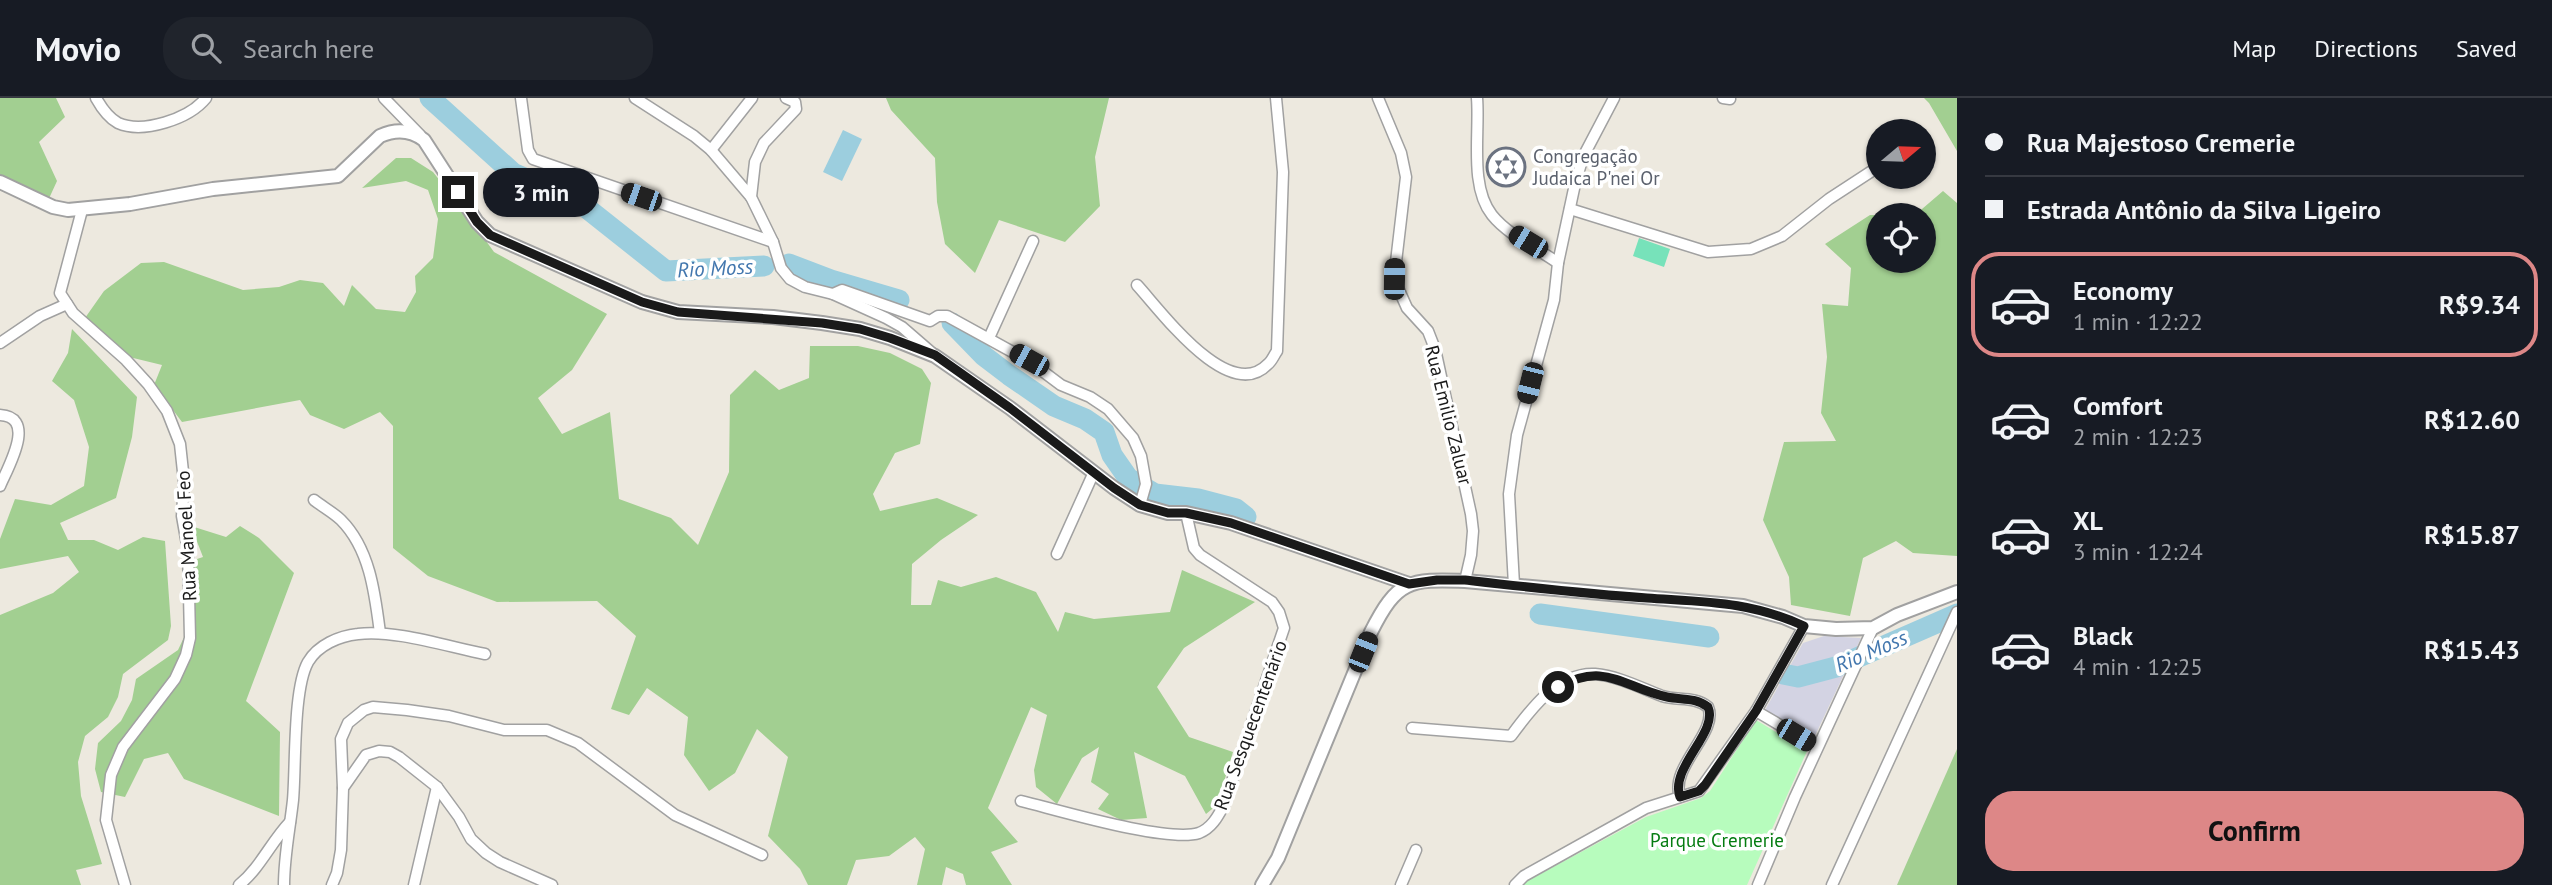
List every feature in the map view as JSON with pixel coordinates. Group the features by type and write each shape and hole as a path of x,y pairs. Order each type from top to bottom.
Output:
{"street":[{"path":"96,98 115,121 142,126 175,119 201,104 206,98"},
{"path":"384,98 424,140 477,222 490,235 642,302 678,312 773,317 860,329 935,355"},
{"path":"521,98 528,150 533,159 773,242"},
{"path":"635,98 711,150 751,197 773,242 781,268 790,279 805,288 833,294 902,327 935,355 1140,505 1168,513 1186,513 1231,523 1409,584"},
{"path":"711,150 752,98"},
{"path":"1137,285 1186,339 1214,365 1235,374 1251,374 1268,365 1277,351 1283,172 1276,98"},
{"name":"Rua Emilio Zaluar","path":"1378,98 1401,153 1406,177 1394,279 1407,308 1428,331 1435,349 1468,495 1473,531 1465,580"},
{"path":"1477,98 1476,140 1484,202 1492,215 1508,230 1559,263"},
{"path":"1514,585 1509,494 1512,465 1537,357 1554,300 1559,263 1583,157 1614,98"},
{"path":"1723,98 1730,99"},
{"path":"751,197 755,162 764,143 796,109 790,100"},
{"path":"0,182 53,207 82,210 213,189 338,176 380,136 388,132 414,132 424,140"},
{"path":"1570,209 1708,251 1751,249 1783,236 1829,199 1866,175"},
{"path":"0,343 40,316 66,304 60,293 82,210"},
{"path":"989,338 1033,241"},
{"path":"833,294 842,290 930,321 938,316 947,316 1029,360 1061,385 1090,397 1108,409 1133,438 1141,456 1146,484 1140,505"},
{"name":"Rua Manoel Feo","path":"66,304 82,323 126,360 148,384 167,411 180,444 183,469 182,516 188,550 190,638 175,680 122,747 111,775 106,820 125,885"},
{"path":"0,415 14,421 19,428 20,439 0,486"},
{"path":"1057,554 1094,472"},
{"path":"314,500 341,520 361,552 374,591 380,633"},
{"name":"Rua Sesquecentenário","path":"1021,801 1162,834 1198,833 1216,820 1224,805 1284,628 1279,612 1272,602 1200,555 1194,548 1186,513"},
{"path":"1262,885 1278,858 1371,632 1393,594 1409,584 1465,580 1743,606 1804,626 1872,628 1897,615 1957,593"},
{"path":"1832,885 1957,612"},
{"path":"1515,885 1524,876 1646,808 1699,791 1756,711 1804,626"},
{"path":"1758,885 1872,628"},
{"path":"284,885 299,698 302,676 315,651 356,634 380,633 485,654"},
{"path":"1412,728 1511,736 1545,695 1572,679 1595,674 1625,681 1666,697 1699,701 1708,707 1710,719 1680,780 1680,797"},
{"path":"332,885 341,850 341,739 348,723 364,710 373,708 421,712 504,730 547,730 578,743 675,815 762,855"},
{"path":"1756,711 1817,747"},
{"path":"343,788 366,755 390,751 437,786 471,839 486,853 552,885"},
{"path":"414,885 437,786"},
{"path":"239,885 259,865 276,836 290,822"},
{"path":"1401,885 1416,850"}],"green space":[{"path":"0,98 56,98 65,117 39,142 57,181 46,205 31,205 0,188"},
{"path":"886,98 1109,98 1095,157 1100,206 1065,242 999,220 975,273 945,244 937,202 935,158 891,110"},
{"path":"1924,98 1957,98 1957,151 1929,103"},
{"path":"396,158 411,158 433,172 494,252 607,314 572,370 538,398 562,434 610,412 619,499 671,518 698,545 729,472 730,395 755,370 779,390 809,378 810,346 858,346 890,353 922,369 931,383 920,444 895,453 873,494 880,511 937,498 978,515 912,564 911,605 931,605 938,580 961,587 996,577 1036,592 1058,632 1065,612 1094,619 1170,612 1182,570 1255,602 1184,648 1157,687 1189,737 1233,752 1217,805 1206,814 1185,776 1134,752 1147,818 1121,820 1098,809 1109,794 1091,782 1099,747 1082,758 1057,804 1036,787 1034,770 1047,715 1031,707 988,808 1018,842 991,852 1012,885 966,885 963,874 946,867 942,885 917,885 925,849 915,837 889,856 856,860 847,885 808,885 800,869 768,836 788,757 757,729 735,773 709,791 684,755 688,717 647,688 629,715 611,709 636,636 597,601 497,602 428,576 393,548 393,426 380,412 344,429 310,415 300,400 182,422 154,385 162,365 125,356 85,318 104,291 141,263 164,262 243,290 279,287 300,280 323,283 344,306 352,285 376,309 405,312 416,292 415,276 433,258 438,219 428,190 406,181 362,188"},
{"path":"1943,191 1957,203 1957,556 1913,553 1896,541 1863,558 1850,616 1791,605 1789,577 1763,520 1784,442 1836,441 1821,413 1827,357 1822,304 1848,306 1851,268 1825,244 1866,218 1866,273 1936,273 1936,203 1929,203"},
{"path":"1639,238 1670,249 1664,267 1633,256"},
{"path":"72,329 137,397 132,437 116,498 60,523 68,540 94,540 118,550 143,537 165,541 171,626 168,640 123,674 118,697 108,717 85,736 78,762 81,796 102,864 76,870 81,885 0,885 0,615 53,593 79,572 68,556 0,569 0,539 15,499 51,505 84,486 89,447 74,400 52,381 68,353"},
{"path":"191,526 226,537 240,526 259,538 294,573 246,701 280,732 279,816 184,779 168,753 144,759 125,797 101,792 95,769 98,743 121,721 132,700 136,679 178,650 186,633 185,563 203,557"},
{"name":"Parque Cremerie","path":"1756,720 1807,751 1747,885 1520,885 1646,817 1701,798 1710,791"},
{"path":"1957,749 1957,885 1897,885"}],"shaded area":[{"path":"1824,636 1861,638 1814,738 1765,710 1803,643"}],"water":[{"path":"843,130 862,139 842,181 823,172"}],"waterway":[{"name":"Rio Moss","path":"430,98 513,173 579,202 666,271 764,266"},
{"name":"Rio Moss","path":"789,264 831,280 899,300"},
{"name":"Rio Moss","path":"952,323 984,356 1009,375 1054,406 1085,419 1104,432 1112,455 1128,478 1155,494 1198,499 1236,509 1246,517"},
{"name":"Rio Moss","path":"1540,614 1709,637"},
{"name":"Rio Moss","path":"1783,674 1798,677 1836,667 1957,614"}],"place":[{"name":"Congregação Judaica P'nei Or","path":"1506,167"}],"route":[{"path":"458,192 477,222 490,235 642,302 678,312 773,317 860,329 935,355 1140,505 1168,513 1186,513 1231,523 1409,584 1465,580 1647,598 1717,602 1763,611 1804,626 1756,711 1705,785 1699,791 1680,797 1680,780 1710,719 1711,712 1704,703 1666,697 1625,681 1595,674 1572,679 1558,687"}]}
